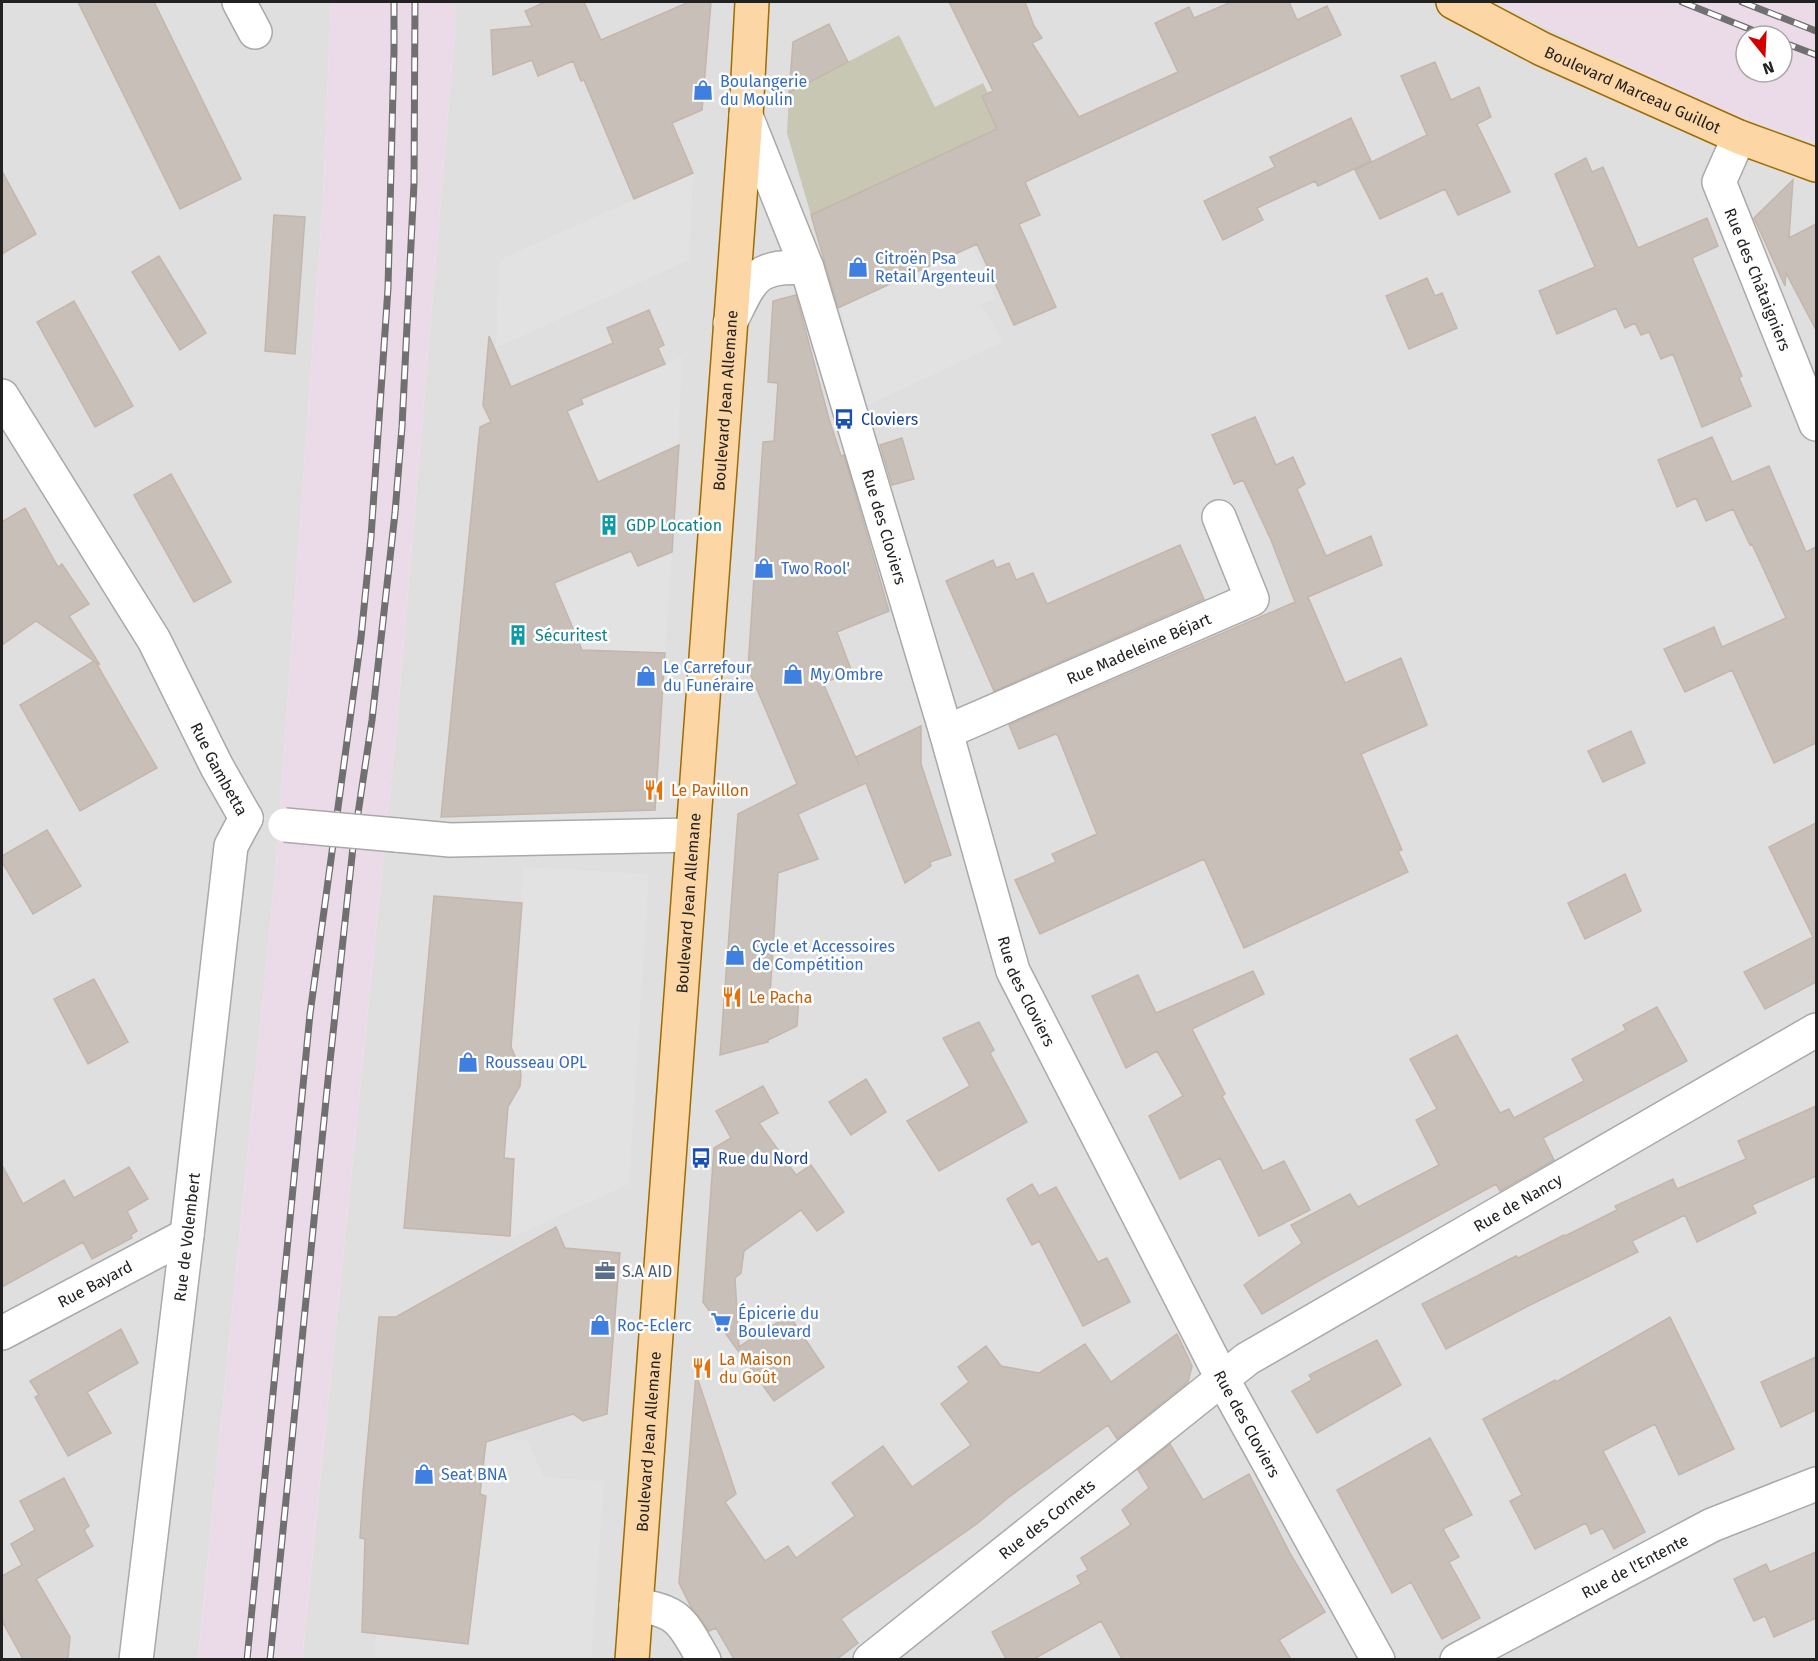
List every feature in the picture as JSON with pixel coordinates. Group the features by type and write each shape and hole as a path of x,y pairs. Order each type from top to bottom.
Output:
{"main road":[{"name":"Boulevard Jean Allemane","path":"632,1659 746,116 752,2"},
{"name":"Boulevard Marceau Guillot","path":"1453,2 1542,49 1739,136 1816,165"}],"street":[{"path":"239,2 255,32"},
{"name":"Rue des Cloviers","path":"746,116 807,268 945,732 1013,971 1223,1380 1378,1659"},
{"name":"Rue des Châtaigniers","path":"1739,136 1719,182 1816,424"},
{"path":"730,323 749,287 760,274 784,266 807,268"},
{"name":"Rue Gambetta","path":"2,396 154,640 217,767 246,818 285,825 450,840 693,835"},
{"name":"Rue Madeleine Béjart","path":"945,732 1252,599 1220,517"},
{"name":"Rue de Volembert","path":"136,1659 231,846 246,818"},
{"name":"Rue de Nancy","path":"1223,1380 1247,1359 1816,1030"},
{"name":"Rue Bayard","path":"2,1333 187,1235"},
{"name":"Rue des Cornets","path":"870,1659 1223,1380"},
{"name":"Rue de l'Entente","path":"1457,1659 1712,1525 1816,1484"},
{"path":"636,1605 658,1608 681,1621 704,1659"}],"shaded area":[{"path":"2,2 331,2 323,201 276,866 198,1659 2,1660"},
{"path":"331,2 454,2 455,28 397,723 302,1659 198,1660 276,866 323,201"},
{"path":"454,2 1496,2 1718,109 1816,143 1816,1659 302,1660 397,723 455,28"},
{"path":"1496,2 1816,2 1816,143 1718,109"},
{"path":"899,35 935,107 983,83 988,93 982,96 997,129 811,215 787,133 789,93"},
{"path":"693,173 689,260 496,348 499,260"},
{"path":"973,246 995,298 981,305 1003,342 868,405 840,307"},
{"path":"682,357 678,445 640,463 605,498 588,458 529,429 582,404 581,399"},
{"path":"631,551 639,566 672,552 665,653 618,651 588,664 556,587 575,575"},
{"path":"523,867 649,874 629,1184 509,1239 514,1159 504,1158 508,1107 520,1086 521,1075 511,1047"},
{"path":"487,1436 527,1440 544,1477 604,1481 591,1659 374,1660 376,1634 468,1643 486,1496 480,1494"}],"building":[{"path":"78,2 154,2 241,179 180,209"},
{"path":"545,2 584,2 601,40 689,2 711,2 702,110 672,123 693,173 634,199 584,80 581,81 573,61 538,76 532,60 493,75 491,30 532,26 525,11"},
{"path":"949,2 1025,2 1034,26 1042,38 1032,43 1079,117 1178,72 1155,23 1189,7 1194,18 1231,2 1289,2 1297,20 1327,6 1341,35 1025,182 1040,215 1019,224 1056,307 1014,325 977,244 838,308 811,215 997,129 982,96 993,91"},
{"path":"829,24 848,62 789,93 793,42"},
{"path":"1435,62 1451,100 1479,87 1491,117 1477,124 1510,192 1458,215 1445,189 1380,219 1355,170 1427,135 1401,76"},
{"path":"1351,118 1371,161 1318,186 1315,181 1257,208 1263,220 1223,240 1204,201 1275,167 1270,157"},
{"path":"1586,158 1592,172 1603,167 1638,248 1707,218 1718,246 1692,258 1742,376 1739,378 1751,406 1702,427 1673,354 1661,359 1649,332 1641,335 1635,323 1625,328 1616,308 1557,334 1539,291 1595,267 1555,174"},
{"path":"2,171 36,234 2,254"},
{"path":"1793,180 1789,238 1816,224 1816,330 1786,273 1785,286 1754,218"},
{"path":"274,215 305,217 295,354 265,351"},
{"path":"159,256 206,333 180,350 132,272"},
{"path":"1427,278 1435,296 1442,293 1457,328 1409,349 1386,296"},
{"path":"796,295 829,419 841,456 844,455 889,611 837,632 852,672 823,683 859,765 856,757 921,726 921,764 951,855 930,862 931,866 905,883 866,783 798,814 818,859 778,873 770,994 799,995 797,1026 768,1042 720,1055 738,814 797,784 748,668 763,442 774,441 778,383 768,382 773,301"},
{"path":"74,301 133,406 95,427 37,322"},
{"path":"649,310 664,345 658,348 665,364 581,399 583,404 567,411 598,482 679,445 672,552 638,566 631,551 554,583 582,650 665,653 655,810 441,817 480,427 491,422 483,405 489,336 511,387 613,343 607,328"},
{"path":"1255,417 1276,465 1293,457 1305,484 1297,489 1326,556 1371,536 1382,565 1308,597 1345,683 1401,658 1427,725 1361,754 1402,850 1398,851 1408,872 1244,948 1204,859 1040,934 1015,880 1056,862 1052,854 1097,834 1058,736 1056,734 1019,749 1009,725 1295,602 1271,540 1243,480 1234,484 1212,435"},
{"path":"1712,437 1732,482 1769,466 1806,552 1816,547 1816,743 1774,763 1732,670 1685,692 1664,649 1714,627 1722,647 1786,618 1733,509 1706,521 1696,498 1677,507 1658,460"},
{"path":"902,438 914,479 892,485 880,445"},
{"path":"171,474 231,582 194,602 134,495"},
{"path":"25,508 58,567 62,564 89,604 69,616 100,665 95,661 157,768 80,811 20,705 94,661 36,621 2,645 2,522"},
{"path":"1180,545 1204,599 994,691 946,581 993,560 996,568 1009,563 1016,580 1033,573 1047,604"},
{"path":"1631,731 1645,763 1603,782 1588,751"},
{"path":"1816,823 1816,982 1765,1009 1744,972 1813,937 1769,847"},
{"path":"47,830 81,886 33,914 2,862 2,856"},
{"path":"1625,874 1641,911 1585,939 1568,903"},
{"name":"Rousseau OPL","path":"434,896 522,903 511,1047 521,1075 520,1086 508,1107 504,1158 514,1159 510,1236 404,1228"},
{"path":"1253,971 1264,994 1192,1029 1225,1094 1222,1096 1263,1171 1284,1161 1310,1210 1259,1236 1220,1158 1180,1179 1149,1116 1183,1096 1157,1051 1126,1068 1092,996 1138,975 1156,1013"},
{"path":"94,979 128,1042 88,1064 54,999"},
{"path":"1657,1007 1687,1061 1543,1138 1554,1160 1500,1191 1496,1184 1262,1314 1244,1285 1302,1243 1291,1225 1350,1194 1358,1207 1439,1165 1416,1120 1437,1109 1410,1059 1457,1035 1500,1113 1509,1109 1514,1118 1584,1081 1572,1059 1626,1030 1623,1025"},
{"path":"979,1022 994,1050 990,1053 1027,1122 939,1171 907,1121 970,1086 943,1038"},
{"path":"866,1079 886,1112 851,1135 829,1102"},
{"path":"763,1086 778,1113 759,1123 796,1175 811,1165 844,1212 817,1231 801,1210 744,1251 741,1273 735,1278 739,1347 789,1315 824,1367 774,1401 703,1302 714,1148 731,1138 716,1111"},
{"path":"1816,1106 1816,1176 1752,1205 1756,1213 1697,1242 1685,1215 1632,1241 1638,1252 1446,1349 1422,1304 1516,1256 1518,1258 1565,1236 1617,1210 1615,1206 1673,1179 1677,1189 1746,1159 1738,1141"},
{"path":"2,1165 23,1204 64,1180 74,1198 129,1167 148,1199 127,1211 137,1231 131,1235 132,1238 92,1259 83,1242 2,1287"},
{"path":"1032,1184 1039,1196 1056,1187 1098,1262 1107,1258 1130,1302 1083,1326 1039,1241 1032,1245 1007,1199"},
{"path":"556,1227 565,1248 620,1253 607,1414 583,1421 573,1414 486,1442 480,1494 486,1496 468,1644 362,1632 365,1539 360,1538 379,1317 396,1317"},
{"path":"1670,1317 1734,1449 1679,1475 1655,1424 1603,1451 1645,1532 1614,1549 1603,1528 1591,1534 1586,1523 1535,1549 1510,1501 1522,1495 1483,1419 1555,1380 1556,1382"},
{"path":"121,1329 138,1363 87,1392 111,1433 68,1456 35,1397 39,1395 30,1381"},
{"path":"1177,1334 1192,1366 1188,1382 1117,1439 1108,1425 1009,1497 978,1523 841,1619 858,1643 837,1659 734,1659 716,1628 709,1631 691,1607 679,1583 696,1374 736,1494 725,1502 765,1561 788,1546 796,1558 855,1516 832,1483 883,1446 912,1487 971,1445 941,1404 969,1382 958,1367 986,1346 1001,1366 1039,1373 1085,1344 1111,1382"},
{"path":"1377,1340 1401,1385 1317,1433 1292,1391 1312,1380 1309,1375"},
{"path":"1816,1357 1816,1410 1781,1427 1761,1382"},
{"path":"1430,1438 1472,1515 1443,1529 1459,1557 1449,1562 1480,1618 1442,1639 1411,1582 1392,1593 1337,1490"},
{"path":"1170,1444 1203,1500 1249,1474 1291,1555 1325,1612 1279,1640 1291,1659 1122,1659 1101,1621 1034,1659 1006,1659 992,1632 1081,1584 1077,1576 1088,1570 1081,1558 1131,1525 1122,1510 1149,1488 1138,1470"},
{"path":"64,1478 89,1526 84,1530 93,1546 36,1579 70,1637 68,1659 23,1659 2,1621 2,1576 22,1565 11,1544 35,1530 20,1501"},
{"path":"1816,1552 1816,1618 1774,1637 1765,1616 1754,1621 1734,1579 1766,1564 1770,1572"}],"railway":[{"path":"247,1660 310,1014 361,638 371,537 388,288 394,2"},
{"path":"270,1660 353,847 372,720 395,513 402,427 414,183 415,2"},
{"path":"1682,2 1737,24"},
{"path":"1742,2 1816,31"},
{"path":"1794,47 1816,55"}],"place":[{"name":"Boulangerie du Moulin","path":"703,90"},
{"name":"Citroën Psa Retail Argenteuil","path":"858,267"},
{"name":"Cloviers","path":"844,419"},
{"name":"GDP Location","path":"609,525"},
{"name":"Two Rool'","path":"764,568"},
{"name":"Sécuritest","path":"518,635"},
{"name":"My Ombre","path":"793,674"},
{"name":"Le Carrefour du Funéraire","path":"646,676"},
{"name":"Le Pavillon","path":"654,790"},
{"name":"Cycle et Accessoires de Compétition","path":"735,955"},
{"name":"Le Pacha","path":"732,997"},
{"name":"Rousseau OPL","path":"468,1062"},
{"name":"Rue du Nord","path":"701,1158"},
{"name":"S.A AID","path":"605,1271"},
{"name":"Épicerie du Boulevard","path":"721,1322"},
{"name":"Roc-Eclerc","path":"600,1325"},
{"name":"La Maison du Goût","path":"702,1368"},
{"name":"Seat BNA","path":"424,1474"}]}
